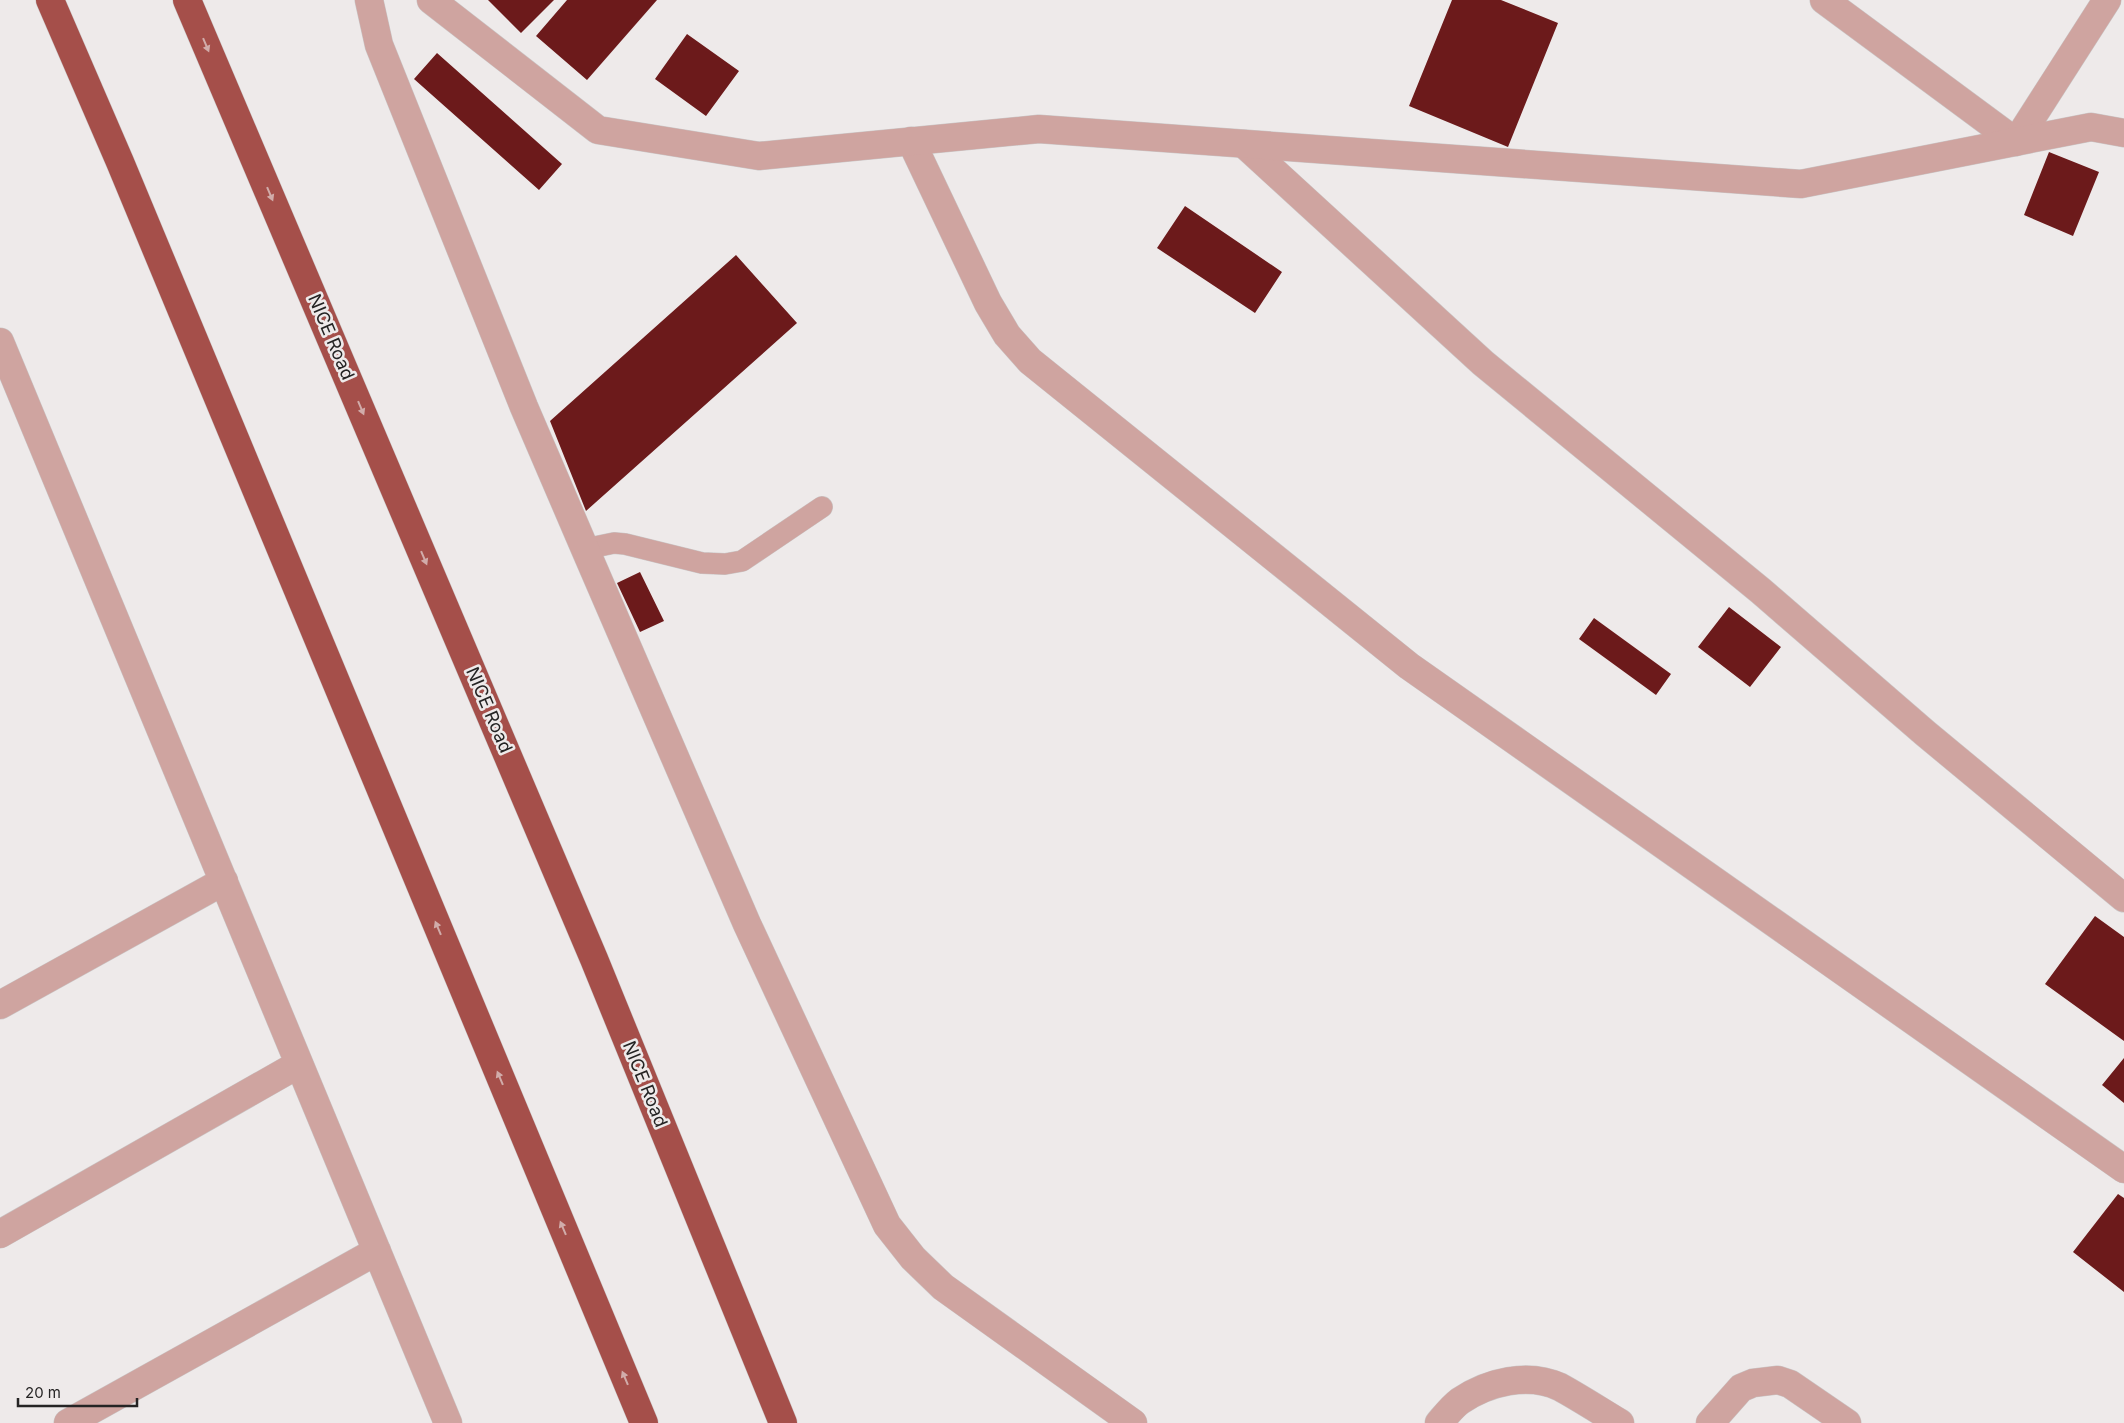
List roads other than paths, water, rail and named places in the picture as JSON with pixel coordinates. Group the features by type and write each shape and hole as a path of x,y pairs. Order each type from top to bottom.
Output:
{"highway":[{"path":"50,0 128,180 644,1423"},
{"name":"NICE Road","path":"187,0 594,959 782,1423"}],"street":[{"path":"369,0 379,45 524,407 747,924 887,1225 913,1258 943,1287 1133,1423"},
{"path":"431,0 598,130 759,156 1038,129 1801,184 2091,127 2124,133"},
{"path":"1825,0 2016,142"},
{"path":"2016,142 2106,0"},
{"path":"911,141 988,303 1007,335 1030,361 1409,666 2124,1169"},
{"path":"1244,144 1484,363 1761,591 1925,734 2124,898"},
{"path":"0,342 448,1423"},
{"path":"0,1005 224,882"},
{"path":"0,1234 300,1064"},
{"path":"68,1423 377,1251"},
{"path":"1438,1423 1460,1402 1488,1387 1510,1380 1532,1381 1558,1386 1620,1423"},
{"path":"1710,1423 1741,1388 1753,1382 1778,1380 1790,1384 1847,1423"}],"lane":[{"path":"585,549 614,543 702,563 725,564 742,561 822,507"}]}
